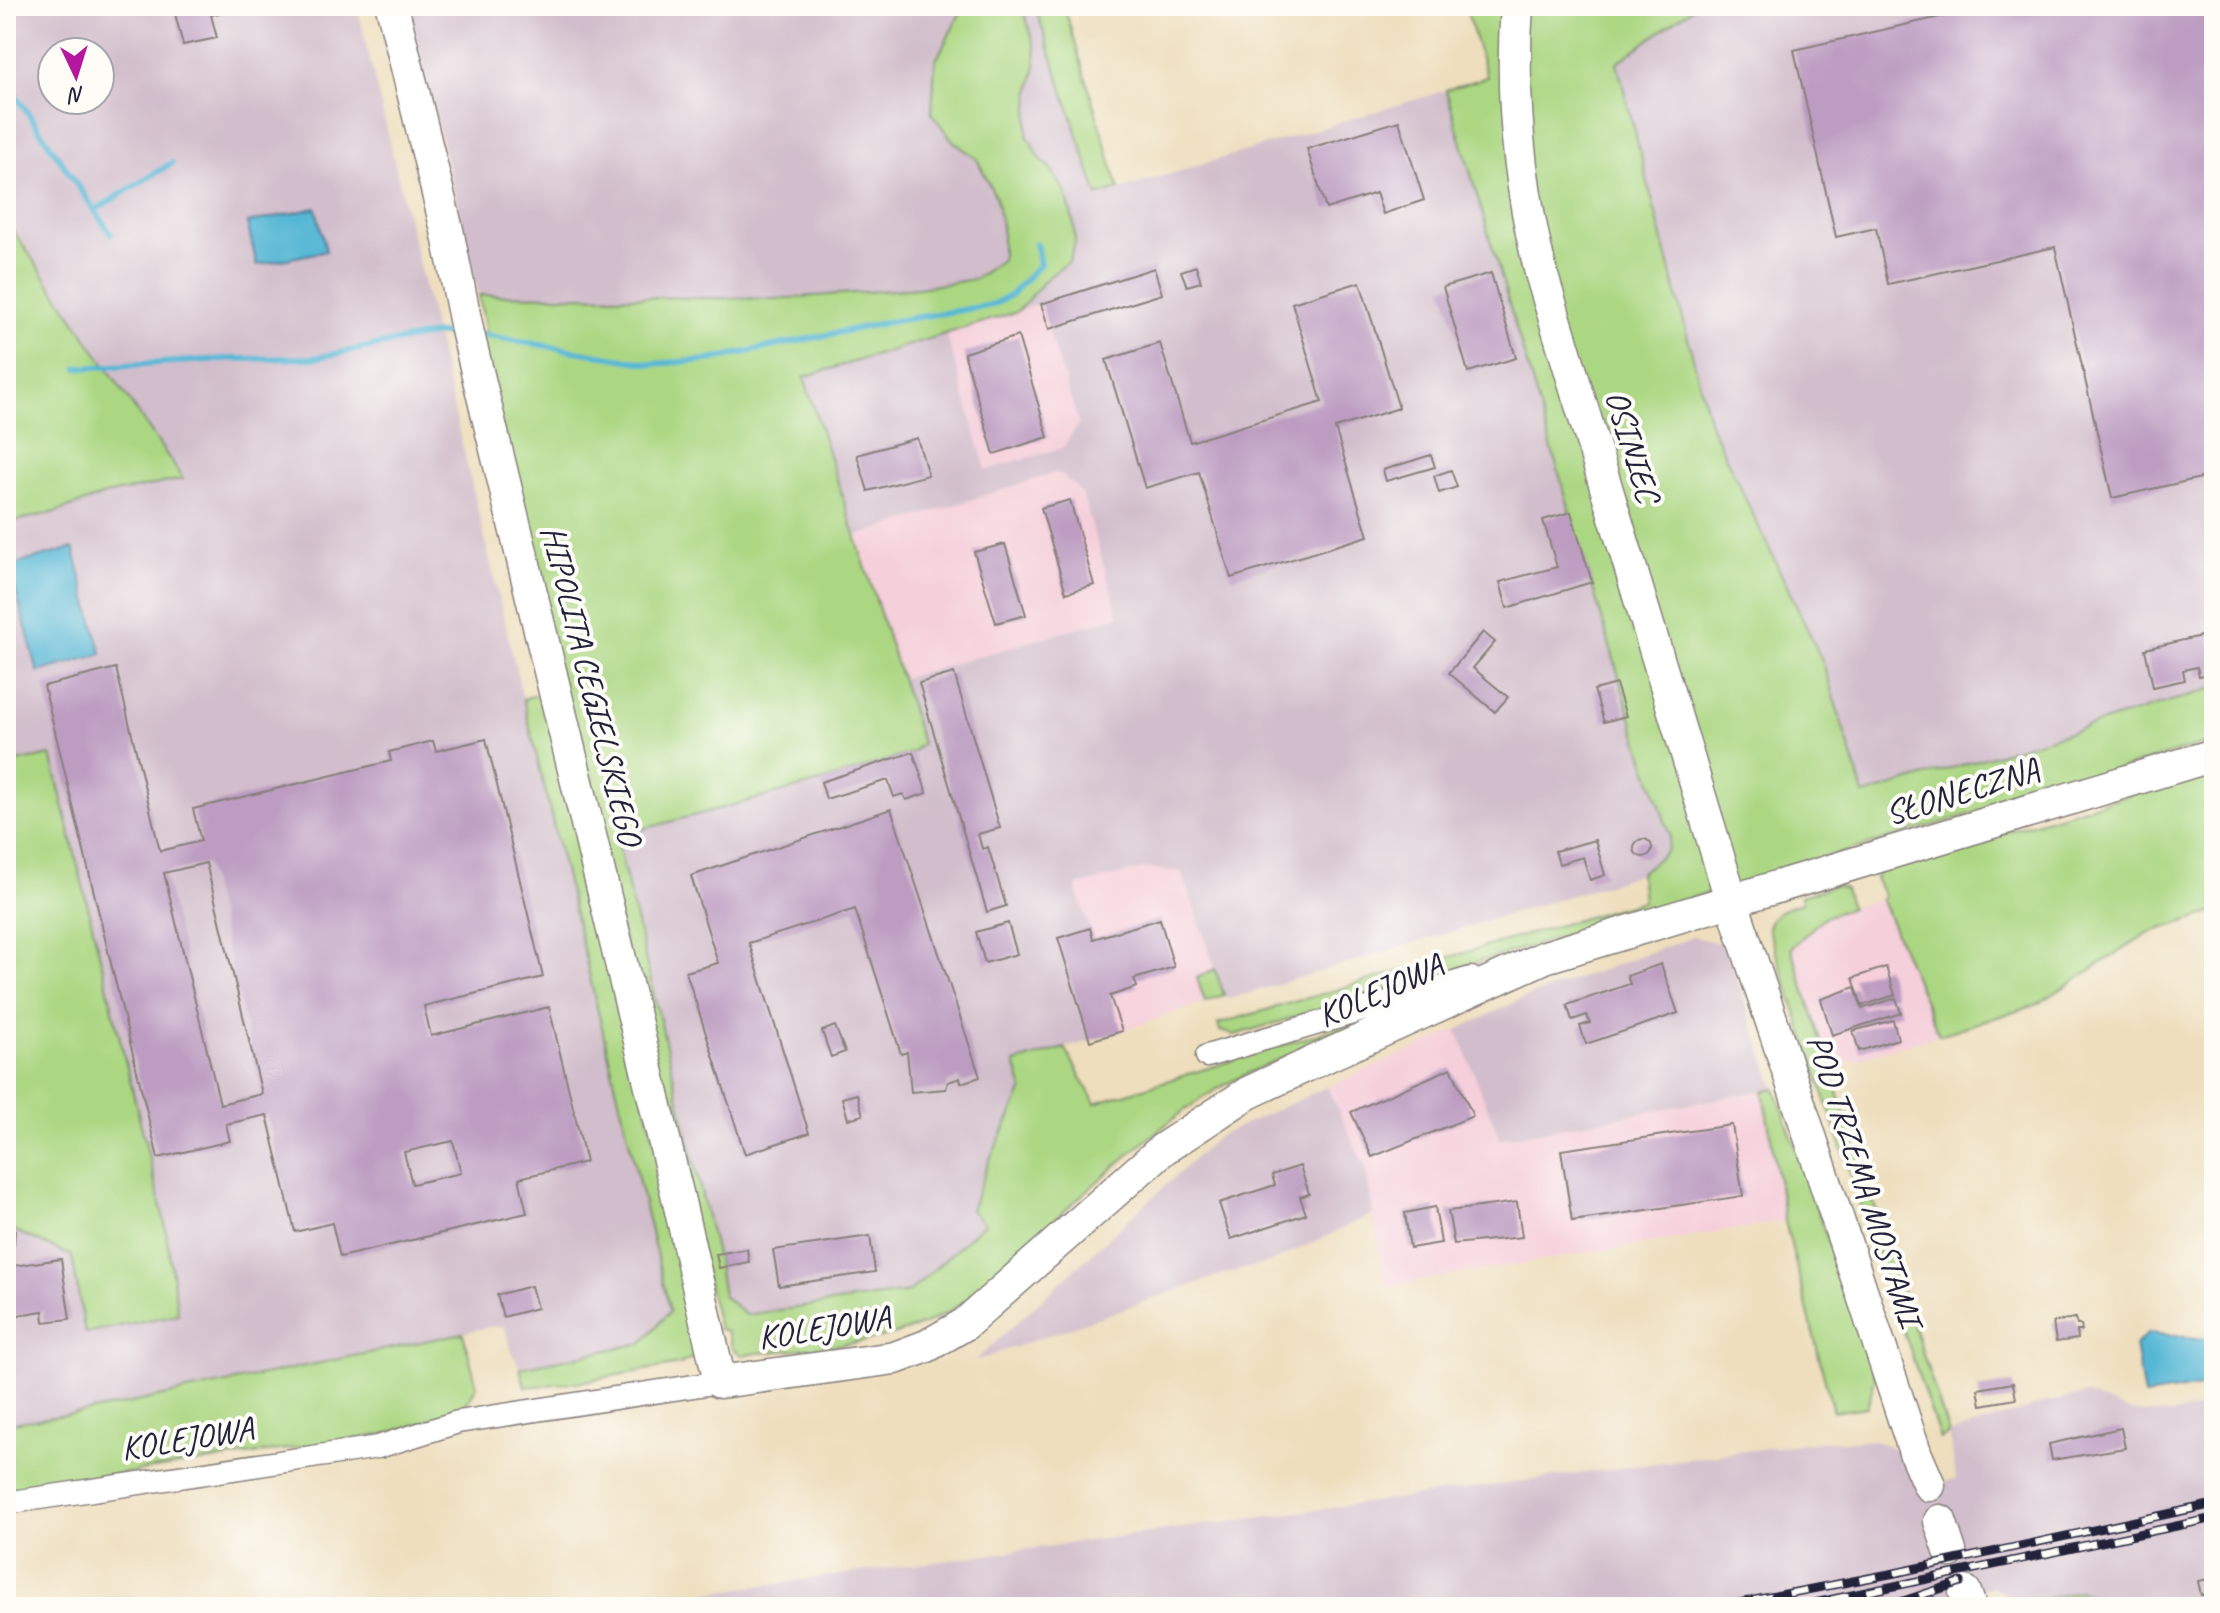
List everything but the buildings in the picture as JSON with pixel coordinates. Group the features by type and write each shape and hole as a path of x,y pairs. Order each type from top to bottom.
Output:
{"street":[{"name":"HIPOLITA CEGIELSKIEGO","path":"392,6 720,1382"},
{"name":"OSINIEC","path":"1517,6 1514,61 1517,143 1528,221 1541,273 1731,899"},
{"name":"SŁONECZNA","path":"1731,899 2214,755"},
{"name":"KOLEJOWA","path":"1207,1056 1731,899"},
{"name":"POD TRZEMA MOSTAMI","path":"1731,899 1929,1485"},
{"name":"KOLEJOWA","path":"6,1503 378,1447 458,1422 895,1358 927,1346 965,1324 1163,1149 1235,1101 1280,1077 1545,957"},
{"path":"1940,1521 1950,1551"}],"shaded area":[{"path":"6,6 357,6 670,1311 642,1343 520,1368 504,1326 490,1327 97,1410 6,1424 6,1227 72,1256 85,1333 178,1313 52,756 6,764 6,523 56,512 105,495 182,478 6,217"},
{"path":"409,6 1035,6 1098,196 1446,90 1670,836 1667,851 1640,873 1621,880 1230,999 1224,995 1182,872 1147,868 1076,886 1122,1031 1015,1063 1023,1090 985,1224 909,1292 745,1315 723,1295 716,1254 616,835 821,782 913,752 901,679 1119,616 1082,493 1062,475 1055,473 857,536 776,299 479,295","holes":["1040,304 1079,424 1062,448 986,470 946,333"]},
{"path":"1695,6 2214,6 2214,688 1864,795 1822,660 1710,424 1617,63"},
{"path":"1041,304 1079,424 1062,448 986,471 946,333"},
{"path":"1055,473 1062,475 1082,493 1119,616 901,679 857,536"},
{"path":"1147,868 1182,872 1224,995 1122,1031 1076,886"},
{"path":"1881,898 1939,1035 1829,1067 1791,948 1824,917"},
{"path":"1693,937 1724,944 1775,1088 1500,1139 1457,1030 1524,998"},
{"path":"1457,1030 1501,1139 1763,1091 1785,1221 1386,1286 1362,1168 1327,1087"},
{"path":"1327,1087 1366,1169 1373,1214 1269,1263 1223,1274 975,1361 1219,1136"},
{"path":"2085,1394 2131,1412 2169,1414 2214,1406 2214,1607 2203,1607 2201,1600 2159,1607 2123,1606 2079,1591 2024,1604 1992,1587 1955,1594 1958,1607 604,1607 1812,1442 1875,1440 1897,1450 1909,1465 1918,1487 1956,1479 1949,1434 2045,1403"}],"green space":[{"path":"964,6 1017,6 1025,15 1035,47 1036,65 1027,135 1066,193 1075,243 1069,262 1047,278 1017,312 804,377 922,743 913,752 821,782 616,836 716,1254 723,1295 745,1315 909,1292 984,1224 971,1210 990,1159 1023,1090 1015,1063 1065,1048 1095,1103 1386,1013 1384,1019 1256,1069 1207,1095 1148,1139 985,1284 938,1318 879,1338 742,1355 733,1349 727,1331 719,1329 476,334 486,334 479,295 776,299 918,288 975,279 1002,260 1002,229 996,198 977,159 954,142 932,114 935,62"},
{"path":"1035,6 1064,6 1119,189 1098,196"},
{"path":"1465,6 1695,6 1617,63 1710,424 1822,660 1864,795 2214,688 2214,741 1235,1035 1220,1031 1218,1024 1643,901 1640,873 1667,851 1670,836 1635,731 1446,90 1487,77"},
{"path":"6,220 183,479 105,495 56,512 6,523"},
{"path":"546,692 701,1337 692,1339 695,1356 680,1364 579,1382 525,1387 520,1368 642,1343 670,1311 523,699"},
{"path":"51,755 165,1224 178,1314 85,1333 72,1256 6,1227 6,764"},
{"path":"2214,769 2214,912 2148,933 2036,1005 1939,1035 1881,898 1884,896 1875,878 1879,870"},
{"path":"1835,885 1845,889 1851,908 1824,917 1791,948 1949,1434 1940,1439 1768,929 1776,914 1802,903 1801,896"},
{"path":"1215,969 1224,995 1205,1002 1197,978"},
{"path":"1775,1088 1875,1378 1867,1407 1833,1412 1785,1221 1763,1091"},
{"path":"463,1333 477,1386 467,1403 426,1422 381,1435 6,1491 6,1424 97,1410"},
{"path":"2079,1591 2123,1606 2159,1607 2013,1607"},
{"path":"2202,1600 2203,1607 2159,1607"}],"water":[{"path":"316,208 326,251 257,265 247,223"},
{"path":"73,548 102,654 38,672 9,566"},
{"path":"2149,1333 2214,1340 2214,1385 2144,1396 2135,1345"}],"waterway":[{"path":"6,81 111,234"},
{"path":"95,210 172,163"},
{"path":"477,334 651,364 709,360 888,322 992,305 1011,295 1040,264 1036,244"},
{"path":"78,368 226,359 314,358 434,334 458,334"}],"railway":[{"path":"1718,1607 1895,1573 2214,1504"},
{"path":"1796,1607 2214,1518"},
{"path":"1885,1607 1961,1582"}]}
